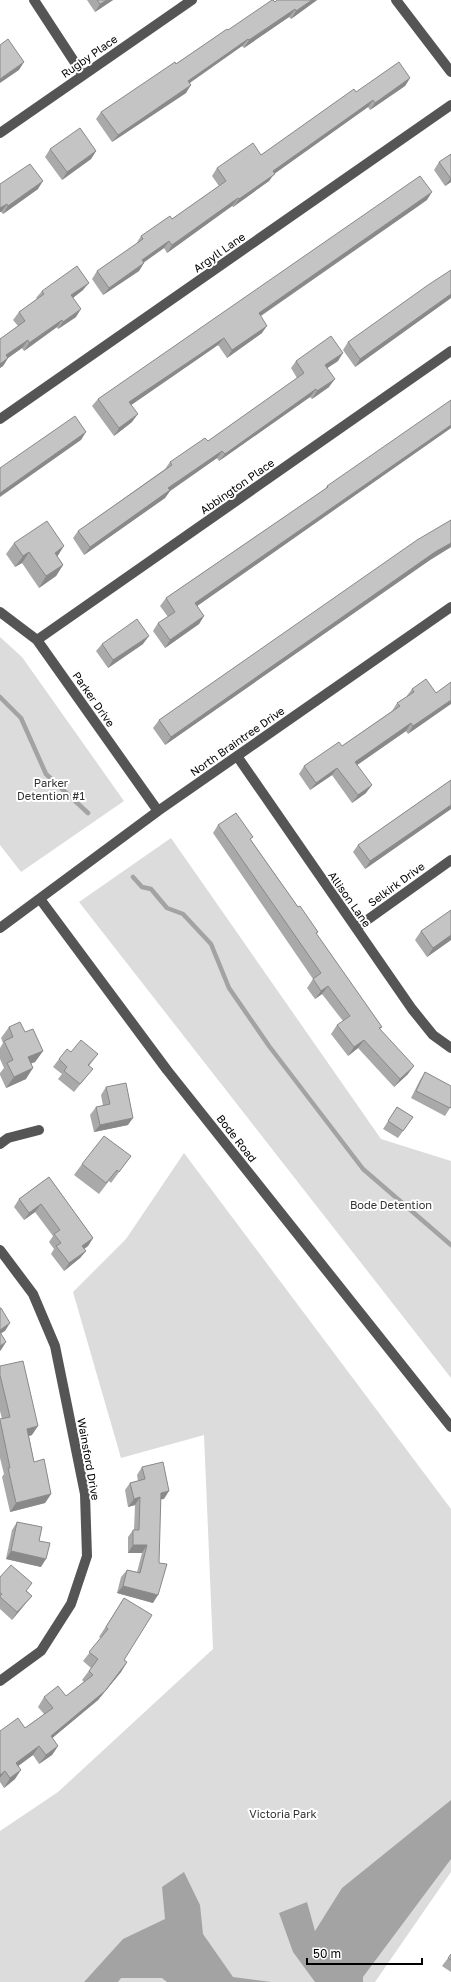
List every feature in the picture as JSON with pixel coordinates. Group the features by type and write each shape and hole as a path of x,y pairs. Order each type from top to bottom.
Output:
{"street":[{"path":"34,0 83,75"},
{"name":"Rugby Place","path":"0,133 192,0"},
{"path":"396,0 451,72"},
{"name":"Argyll Lane","path":"0,419 451,105"},
{"name":"Abbington Place","path":"37,640 451,351"},
{"name":"North Braintree Drive","path":"40,899 158,811 451,607"},
{"name":"Parker Drive","path":"0,612 37,640 158,811"},
{"name":"Allison Lane","path":"237,756 425,1026 433,1035 451,1048"},
{"name":"Selkirk Drive","path":"356,928 451,860"},
{"path":"0,928 40,899"},
{"name":"Bode Road","path":"40,899 168,1070 451,1427"},
{"path":"0,1144 8,1138 40,1130"},
{"name":"Wainsford Drive","path":"0,1681 41,1651 71,1604 87,1556 85,1494 55,1346 33,1294 1,1253"}],"green space":[{"name":"Parker Detention #1","path":"0,637 22,657 124,801 21,872 0,845"},
{"name":"Bode Detention","path":"171,838 381,1139 451,1161 451,1378 79,902"},
{"name":"Victoria Park","path":"184,1153 451,1509 451,1872 375,1982 0,1982 0,1831 58,1792 213,1649 204,1435 121,1458 73,1292 126,1239"}],"shaded area":[{"path":"451,1800 451,1859 363,1977 363,1982 315,1982 293,1952 279,1913 307,1902 315,1931 342,1888"},
{"path":"184,1872 200,1905 203,1934 233,1977 271,1982 167,1982 162,1978 121,1978 118,1982 84,1982 123,1939 165,1919 162,1887"}],"building":[{"path":"97,0 107,0 100,4"},
{"path":"272,0 275,2 277,0 312,0 296,11 295,9 249,40 248,39 188,81 191,85 118,135 101,112 175,62 176,64"},
{"path":"8,39 24,62 0,79 0,45"},
{"path":"399,62 410,78 375,103 373,100 273,171 275,174 239,199 238,198 172,245 169,241 142,260 144,263 109,288 97,271 143,239 141,236 170,216 172,219 226,181 217,168 253,143 261,155 354,89 356,92"},
{"path":"80,128 96,151 67,172 50,149"},
{"path":"451,154 451,179 439,162"},
{"path":"30,164 43,181 8,206 7,204 0,208 0,184"},
{"path":"420,176 432,192 259,313 267,326 232,350 224,338 129,402 138,414 119,428 98,399"},
{"path":"77,266 89,283 71,295 81,309 29,343 28,340 6,355 8,358 0,364 0,339 25,321 19,312 44,294 42,291"},
{"path":"451,270 451,294 360,359 348,342"},
{"path":"331,336 343,353 325,365 335,379 317,391 316,389 225,454 222,451 168,488 170,490 90,547 78,531 172,465 170,462 205,438 208,441 304,373 296,361"},
{"path":"451,400 451,425 195,603 204,616 170,640 158,623 175,612 166,598 328,487 327,486"},
{"path":"75,416 86,432 0,493 0,468"},
{"path":"451,520 451,543 435,552 171,737 159,720 417,540"},
{"path":"47,521 64,546 55,553 63,565 46,576 29,552 23,556 14,543"},
{"path":"137,619 149,636 113,660 102,644"},
{"path":"426,679 436,693 451,682 451,700 413,726 411,723 355,762 372,785 358,795 337,768 316,783 304,766 339,742 342,746 400,706 397,703 414,692 412,689"},
{"path":"451,780 451,805 370,861 358,845"},
{"path":"236,813 253,837 250,839 298,907 300,906 318,932 316,933 382,1027 379,1028 414,1066 400,1079 364,1040 354,1047 337,1025 350,1016 328,986 321,991 313,979 321,973 218,825"},
{"path":"451,910 451,935 433,948 421,931"},
{"path":"20,1022 25,1032 33,1029 43,1051 28,1057 33,1068 14,1077 7,1063 13,1060 4,1041 13,1037 9,1027"},
{"path":"81,1040 98,1054 88,1065 93,1069 80,1084 64,1071 67,1067 59,1059 67,1049 71,1052"},
{"path":"425,1072 451,1086 450,1108 416,1091"},
{"path":"126,1083 133,1118 100,1125 96,1107 110,1104 106,1087"},
{"path":"397,1107 413,1117 403,1131 388,1121"},
{"path":"104,1136 131,1156 119,1172 117,1170 106,1183 82,1164"},
{"path":"49,1177 93,1238 82,1246 86,1251 69,1263 56,1246 61,1243 54,1234 60,1230 41,1204 29,1213 19,1199"},
{"path":"0,1308 10,1323 0,1330"},
{"path":"0,1332 6,1342 0,1346"},
{"path":"23,1361 38,1426 27,1429 34,1462 44,1459 51,1494 16,1503 8,1468 10,1468 0,1420 10,1417 0,1375 0,1366"},
{"path":"163,1462 169,1491 161,1493 159,1563 167,1564 158,1595 123,1586 127,1570 140,1573 147,1545 133,1545 133,1530 139,1530 140,1497 134,1499 130,1483 145,1479 142,1467"},
{"path":"17,1522 42,1527 39,1541 50,1543 46,1559 11,1551"},
{"path":"11,1565 32,1583 26,1591 32,1596 17,1612 0,1597 2,1594 0,1593 0,1577"},
{"path":"124,1598 152,1615 124,1660 127,1662 105,1691 51,1736 58,1746 46,1755 39,1746 16,1763 21,1770 10,1778 5,1771 0,1775 0,1731 18,1718 25,1728 53,1708 44,1697 58,1686 66,1696 93,1675 89,1671 98,1659 89,1652 108,1629 106,1627"}],"waterway":[{"path":"0,697 21,718 46,774 88,813"},
{"path":"133,877 142,887 151,889 167,908 183,914 211,944 229,988 269,1046 363,1169 451,1245"}]}
